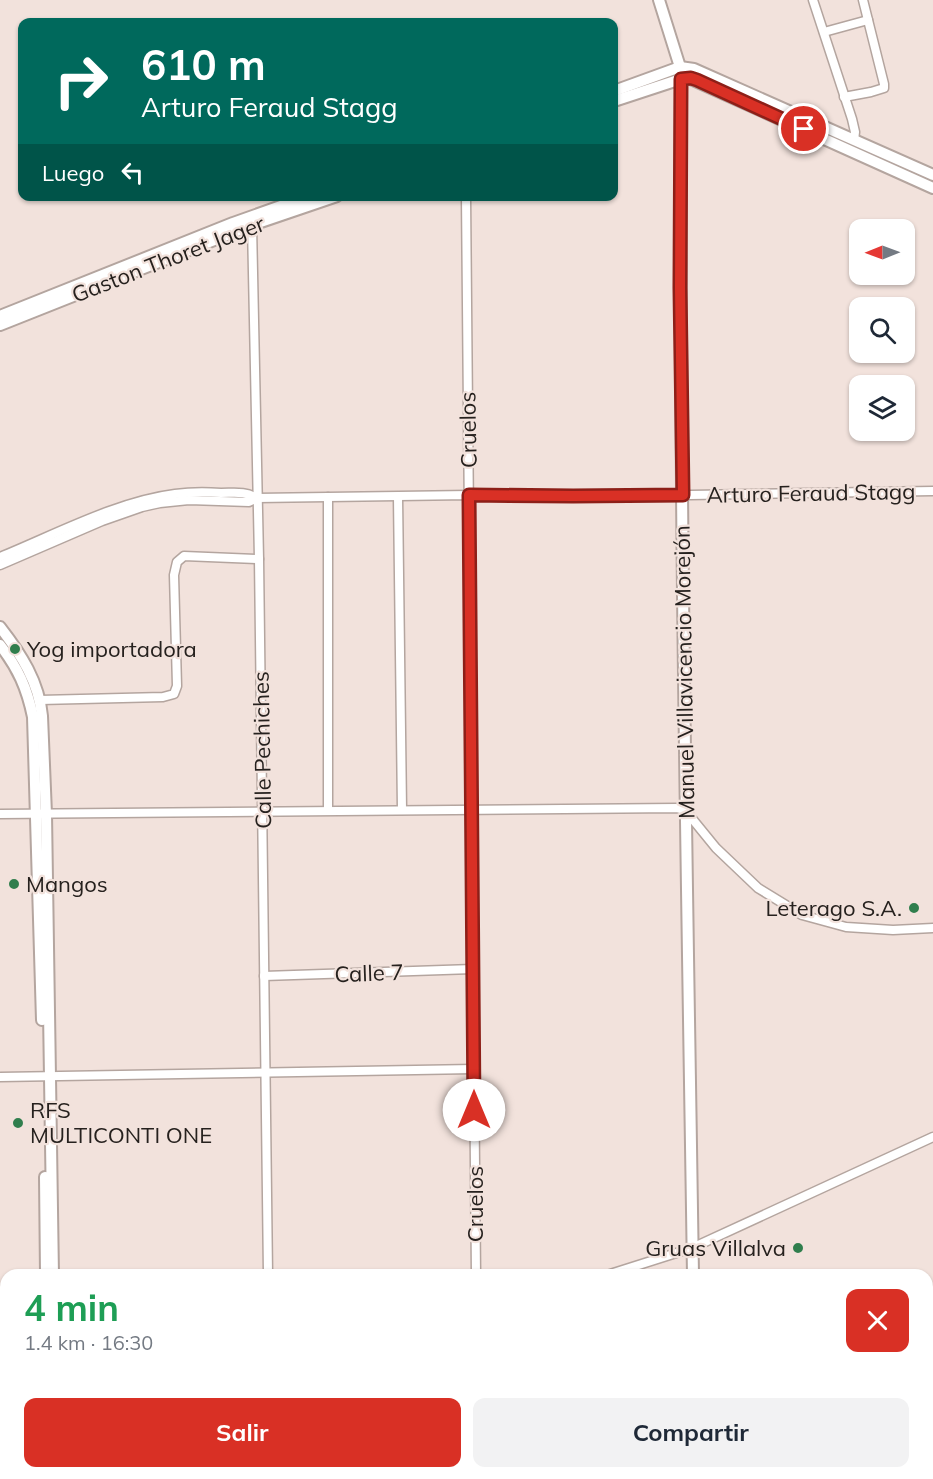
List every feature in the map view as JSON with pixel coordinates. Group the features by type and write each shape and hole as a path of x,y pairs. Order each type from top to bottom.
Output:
{"street":[{"name":"Manuel Villavicencio Morejón","path":"659,0 681,73 680,288 685,810 693,1269"},
{"path":"813,0 855,132 854,140"},
{"path":"844,97 884,88 863,0"},
{"path":"824,32 868,20"},
{"path":"618,90 681,73 700,71 933,175"},
{"path":"618,99 681,73 933,188"},
{"name":"Gaston Thoret Jager","path":"0,316 233,223 295,201"},
{"name":"Gaston Thoret Jager","path":"0,325 252,225 322,201"},
{"name":"Cruelos","path":"466,201 476,1269"},
{"name":"Calle Pechiches","path":"252,225 259,559 268,1269"},
{"name":"Arturo Feraud Stagg","path":"0,565 102,521 142,507 182,500 249,502 257,498 933,491"},
{"name":"Arturo Feraud Stagg","path":"0,557 99,515 141,501 187,492 249,494 257,498"},
{"path":"398,497 402,810"},
{"path":"328,498 328,810"},
{"path":"40,700 163,697 174,693 177,686 174,575 177,562 184,556 259,559"},
{"path":"0,627 18,651 34,681 40,700 53,1269"},
{"path":"0,645 14,662 30,700 41,814"},
{"path":"0,814 677,808 685,810 716,848 758,888 802,915 846,927 893,930 933,928"},
{"name":"Calle 7","path":"264,976 473,969"},
{"path":"0,1077 474,1069"},
{"path":"46,1269 47,1076"},
{"path":"626,1269 692,1248 933,1137"}],"place":[{"name":"Yog importadora","path":"15,649"},
{"name":"Mangos","path":"14,884"},
{"name":"Leterago S.A.","path":"914,908"},
{"name":"RFS MULTICONTI ONE","path":"18,1123"},
{"name":"Gruas Villalva","path":"798,1248"}],"route":[{"path":"474,1110 469,495 683,495 680,288 681,79 697,80 804,129"}]}
